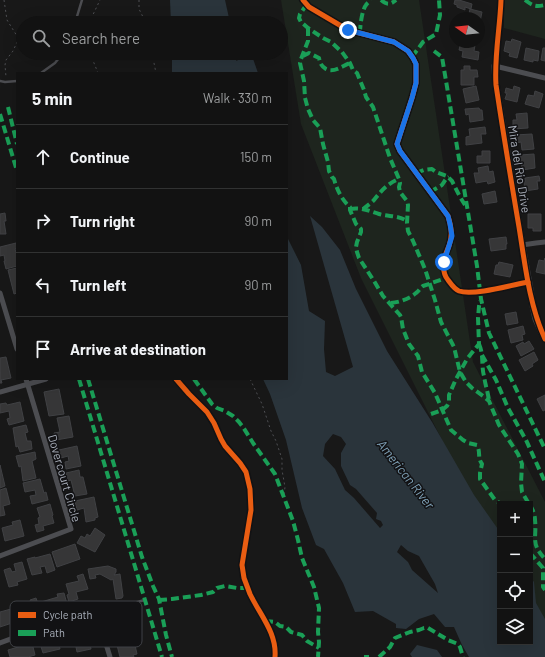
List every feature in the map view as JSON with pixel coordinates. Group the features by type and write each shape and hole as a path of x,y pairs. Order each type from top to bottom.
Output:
{"street":[{"path":"303,0 309,6 348,30 394,42 408,51 413,58 416,64 416,83 397,144 400,151 448,216 452,236 444,262 443,270 446,278 457,290 464,292 474,292 528,282"},
{"name":"Mira del Rio Drive","path":"501,0 495,66 496,85 528,282 536,319 545,339"},
{"path":"495,66 545,78"},
{"path":"522,245 545,242"},
{"path":"0,293 16,347"},
{"path":"0,392 27,382 40,380"},
{"name":"Dovercourt Circle","path":"0,556 71,529 27,382"},
{"path":"0,643 10,639"},
{"path":"107,647 110,657"}],"lane":[{"path":"77,16 82,0"},
{"path":"42,72 57,60"},
{"path":"0,81 16,81"}],"path":[{"path":"4,0 7,20 16,34"},
{"path":"92,16 100,0"},
{"path":"139,0 139,9 142,16"},
{"path":"5,82 6,76 4,65 16,44"},
{"path":"93,60 98,72"},
{"path":"153,60 156,72"},
{"path":"250,380 262,404 282,459 285,487 284,495"}],"shaded area":[{"path":"281,0 419,0 473,362 545,502 545,633 533,619 533,501 497,501 497,550 361,278 301,124 288,43 288,16 284,16"},
{"path":"504,0 545,0 545,39 504,28"}],"water":[{"path":"170,0 225,0 229,16 171,16"},
{"path":"172,60 253,60 258,72 172,72"},
{"name":"American River","path":"310,216 322,227 340,250 356,289 387,351 432,422 474,495 497,528 497,645 533,645 533,581 536,603 545,619 545,657 469,657 454,627 445,627 434,614 419,619 406,629 396,628 396,624 373,611 355,612 343,583 324,549 316,545 302,508 286,440 263,380 288,380 288,239 301,265 309,311 325,321 324,349 326,372 335,376 353,367","holes":["333,434 341,437 346,444 341,453 341,466 350,485 356,489 377,513 376,519 381,521 383,525 380,528 354,498 345,490 335,469 323,456 325,444","401,545 408,551 419,556 435,584 438,593 412,570 408,562 397,552"]},
{"path":"417,645 437,650 442,657 412,657 410,654"}],"building":[{"path":"455,0 472,4 471,9 465,7 465,10 457,7 457,5 454,4"},
{"path":"470,9 482,12 469,12"},
{"path":"512,39 521,42 517,58 509,56 510,53 504,51 506,41 511,42"},
{"path":"460,48 474,48 474,51 479,52 478,60 462,57 463,51 459,50"},
{"path":"526,48 539,51 538,61 533,60 533,62 524,60"},
{"path":"543,48 545,48 545,61 541,60"},
{"path":"464,66 470,66 470,70 477,70 478,77 474,77 474,85 461,85 461,70 464,70"},
{"path":"476,86 479,100 466,103 463,89"},
{"path":"514,86 520,88 517,102 505,99 507,93 505,93 506,88 513,90"},
{"path":"535,91 543,94 539,108 525,104 528,95 534,96"},
{"path":"479,108 482,110 483,120 470,122 469,114 466,115 465,109"},
{"path":"527,113 528,128 513,129 513,120 517,120 516,114"},
{"path":"485,127 486,134 481,134 482,143 466,145 466,137 470,136 469,129"},
{"path":"532,134 534,149 522,150 521,142 516,143 515,135"},
{"path":"482,151 490,151 490,163 477,163 477,156 482,156"},
{"path":"534,154 535,168 522,170 520,155"},
{"path":"488,166 489,172 493,171 495,182 488,184 487,181 476,183 474,173 479,173 478,168"},
{"path":"539,176 540,181 537,181 538,189 525,191 525,178"},
{"path":"495,191 497,202 484,204 482,194"},
{"path":"5,213 6,221 4,221 6,234 0,234 0,214"},
{"path":"528,214 541,214 541,231 533,231 533,228 528,228"},
{"path":"506,237 506,249 491,251 489,239"},
{"path":"16,243 16,266 6,269 4,255 0,256 0,247"},
{"path":"545,258 545,274 536,272 539,260 544,261"},
{"path":"499,262 513,265 510,277 494,274 496,265 498,265"},
{"path":"16,268 16,293 14,294 8,270"},
{"path":"516,312 518,323 507,325 505,314"},
{"path":"523,326 525,334 522,335 523,340 511,343 508,330"},
{"path":"529,341 534,349 521,356 516,346 523,342 524,344"},
{"path":"534,352 538,360 532,364 533,366 525,371 519,360"},
{"path":"6,357 11,378 1,380 2,383 0,383 0,358"},
{"path":"59,389 64,414 49,416 44,392"},
{"path":"545,395 545,410 543,411 537,399"},
{"path":"20,402 24,421 9,425 7,419 10,418 9,411 0,413 0,404 6,403 7,405"},
{"path":"69,416 73,437 56,440 54,433 60,432 57,418"},
{"path":"26,425 28,432 25,433 27,441 31,441 32,449 20,452 18,446 16,447 13,428"},
{"path":"77,446 81,466 66,469 65,462 69,461 68,456 61,458 59,450"},
{"path":"35,452 36,459 32,461 36,478 23,481 21,466 19,467 16,456"},
{"path":"0,465 5,486 0,488"},
{"path":"79,470 80,477 83,477 87,494 75,496 71,480 68,481 66,473"},
{"path":"40,479 44,493 46,492 48,500 32,504 30,496 36,495 35,490 25,492 23,483"},
{"path":"6,488 10,504 3,506 5,515 0,516 0,490"},
{"path":"94,497 98,517 95,518 95,520 86,522 84,508 77,510 75,501"},
{"path":"50,504 54,523 43,526 44,530 37,532 35,525 39,524 38,518 40,517 37,508"},
{"path":"20,520 24,536 5,541 2,528 13,525 12,522"},
{"path":"95,528 105,535 95,552 77,543 81,536 85,538 87,534 90,536"},
{"path":"75,544 80,559 57,567 52,552"},
{"path":"50,554 55,570 47,573 45,566 40,567 42,573 32,575 27,559"},
{"path":"22,562 27,579 17,582 18,585 9,587 4,570 10,568 12,572 16,571 14,564"},
{"path":"108,566 116,569 114,575 120,574 122,598 116,599 113,579 111,580 100,574 95,575 96,578 90,579 88,569"},
{"path":"83,574 88,589 76,592 78,599 69,601 67,595 69,594 66,584 79,581 77,576"},
{"path":"64,593 66,601 44,601 58,597 57,594"},
{"path":"36,598 37,601 30,601"},
{"path":"10,609 10,624 0,627 0,612"},
{"path":"18,647 33,647 35,655 28,657 10,657 8,650"},
{"path":"41,647 60,647 60,649 43,653"},
{"path":"76,647 91,647 91,649 77,652"},
{"path":"118,647 135,647 137,654 133,655 134,657 120,657"}],"marked path":[{"path":"360,33 363,10 366,4 371,0"},
{"path":"381,0 388,4 396,0"},
{"path":"412,57 423,42 436,34 440,15 439,0"},
{"path":"525,0 534,6 545,5"},
{"path":"307,4 300,14 299,18 301,22 331,42 342,52 353,70 357,73 366,97 373,107 390,158 399,179 400,192 407,201 408,231 425,269 441,322 454,347 460,372 466,382 489,401 499,425 518,454 522,464 522,492 527,501"},
{"path":"308,28 308,41 300,63 304,81 305,98 313,120 320,128 329,171 340,194 350,207 356,224 361,229 356,247 359,258 383,296 400,315 403,329 409,344 418,356 422,372 435,393 451,430 468,443 477,445 482,464 480,479 497,501"},
{"path":"434,51 442,57 477,266 481,299 489,333 545,449"},
{"path":"303,56 309,53 319,58 322,66 329,70 335,70 350,63"},
{"path":"8,107 16,140"},
{"path":"0,114 16,168"},
{"path":"416,173 432,169 447,176 452,181 465,205"},
{"path":"430,192 442,185 449,177"},
{"path":"363,209 373,201 382,190 399,179"},
{"path":"350,209 365,210 407,221"},
{"path":"391,303 407,299 423,286 446,278"},
{"path":"431,414 442,410 447,406 449,402 449,395 456,379 467,359 479,344 478,318 480,301"},
{"path":"479,344 489,401"},
{"path":"482,355 496,380 508,408 526,440 545,482"},
{"path":"79,380 162,657"},
{"path":"88,380 142,557 159,599 172,657"},
{"path":"195,380 212,404 233,416 239,422 275,474 293,521 302,558 314,587 319,608 318,657"},
{"path":"533,511 535,516 535,540 537,549 545,559"},
{"path":"533,556 543,568 543,587 545,590"},
{"path":"159,600 201,595 213,592 217,588 225,586 247,588"},
{"path":"265,621 275,622 280,626 286,627 291,632 302,635 307,641 319,648"},
{"path":"379,657 390,647 395,638 424,628 428,628 458,644 463,657"},
{"path":"364,657 369,657"}],"cycle path":[{"path":"303,0 309,7 348,30 394,42 408,51 413,58 416,64 416,83 397,144 400,151 448,216 451,227 451,238 444,258 444,273 451,285 459,291 473,292 493,290 528,282"},
{"path":"501,0 496,64 496,85 528,284 535,312 545,339"},
{"path":"177,380 207,412 225,446 246,472 250,489 251,510 242,565 244,578 250,594 271,632 275,648 275,657"}],"route":[{"path":"348,30 394,42 408,51 416,64 416,83 397,144 400,151 448,216 452,236 444,262"}]}
